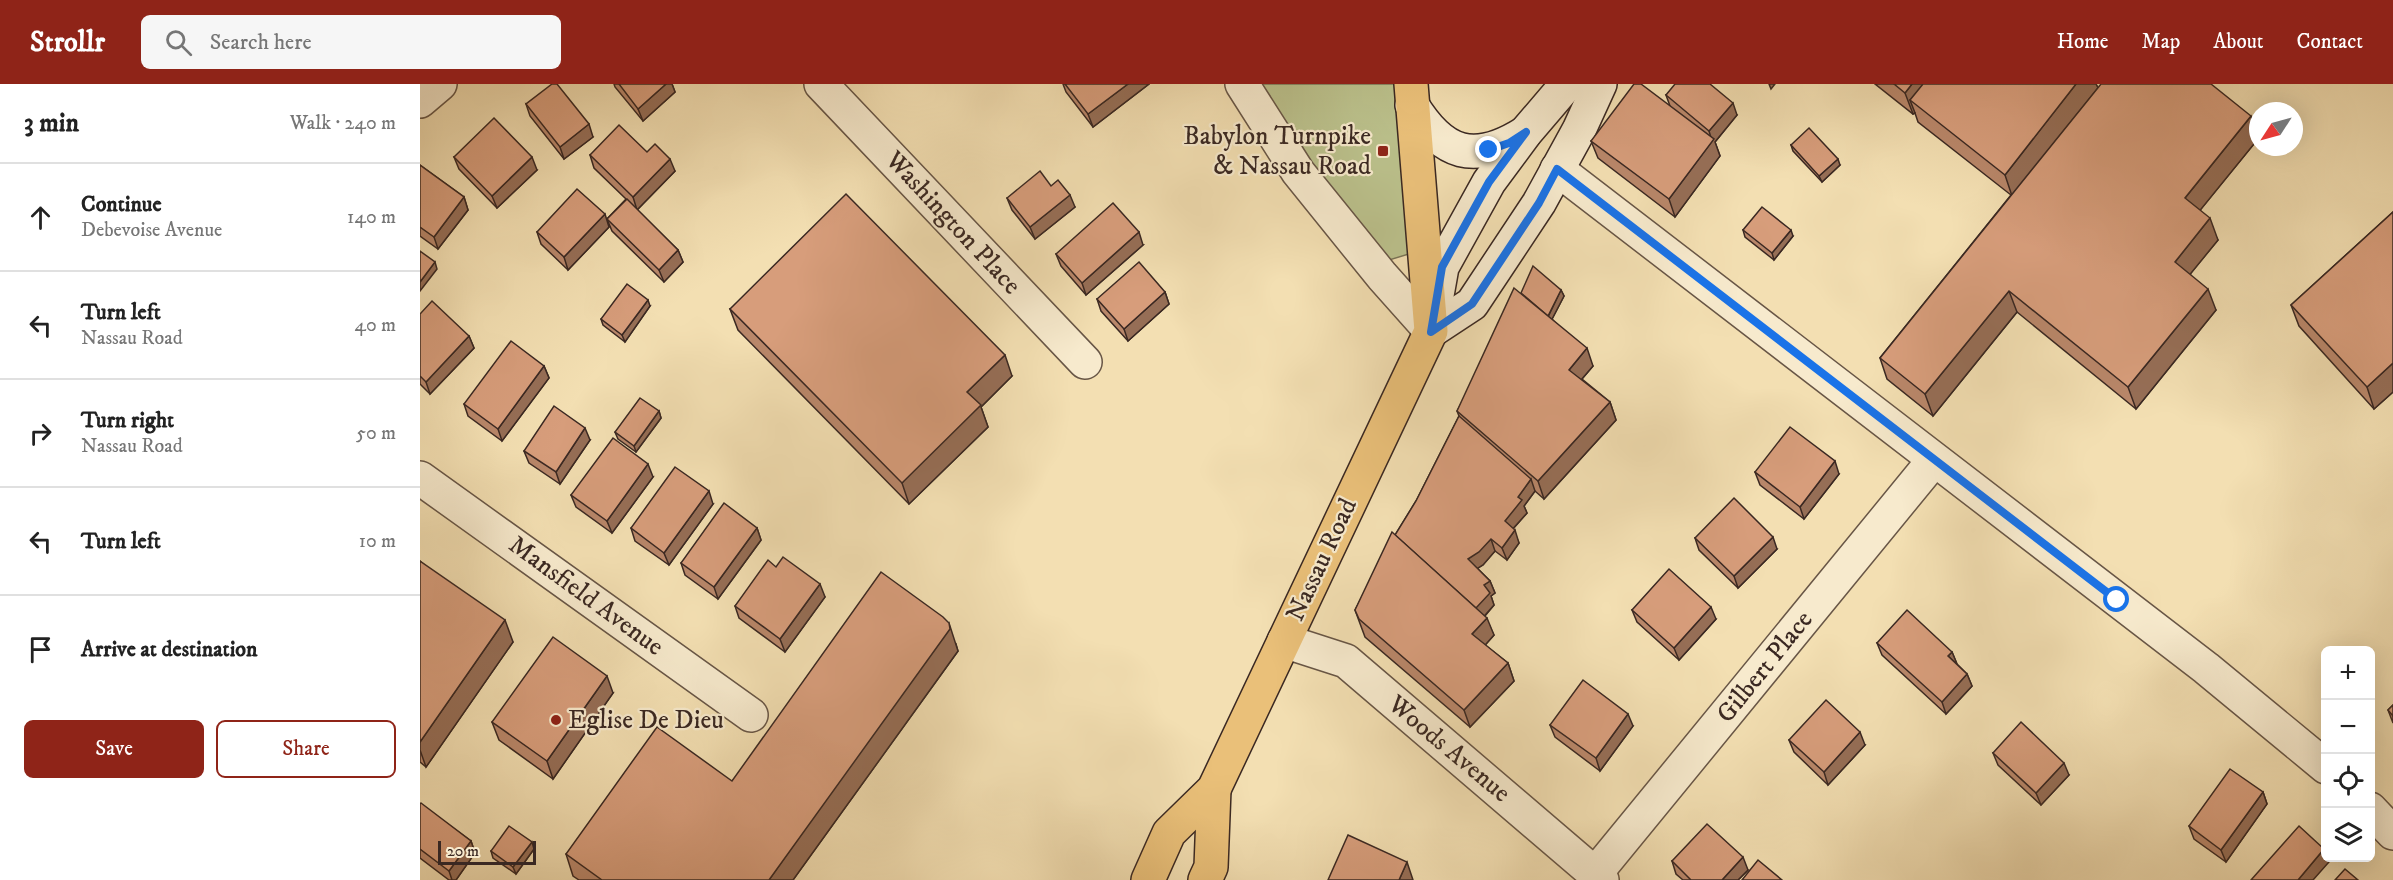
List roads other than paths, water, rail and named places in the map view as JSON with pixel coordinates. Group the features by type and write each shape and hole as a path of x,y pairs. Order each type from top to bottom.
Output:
{"main road":[{"path":"1411,95 1431,332"},
{"name":"Nassau Road","path":"1148,880 1169,833 1214,789 1431,332"},
{"name":"Nassau Road","path":"1205,880 1211,867 1214,789"}],"street":[{"path":"420,101 440,84"},
{"name":"Washington Place","path":"821,84 1084,362"},
{"path":"1242,84 1298,172 1382,276 1431,332 1472,304 1539,203 1600,84"},
{"name":"Nassau Road","path":"1431,332 1442,267 1489,182 1526,132 1567,84"},
{"path":"1411,95 1430,130 1440,140 1454,148 1472,153 1509,143 1526,132"},
{"path":"1557,169 2206,668 2321,764"},
{"name":"Gilbert Place","path":"1598,877 1934,460"},
{"name":"Mansfield Avenue","path":"420,478 751,715"},
{"name":"Woods Avenue","path":"1284,641 1346,661 1598,877"},
{"path":"2375,814 2393,833"}],"place":[{"name":"Babylon Turnpike & Nassau Road","path":"1383,151"},
{"name":"Eglise De Dieu","path":"556,720"}]}
